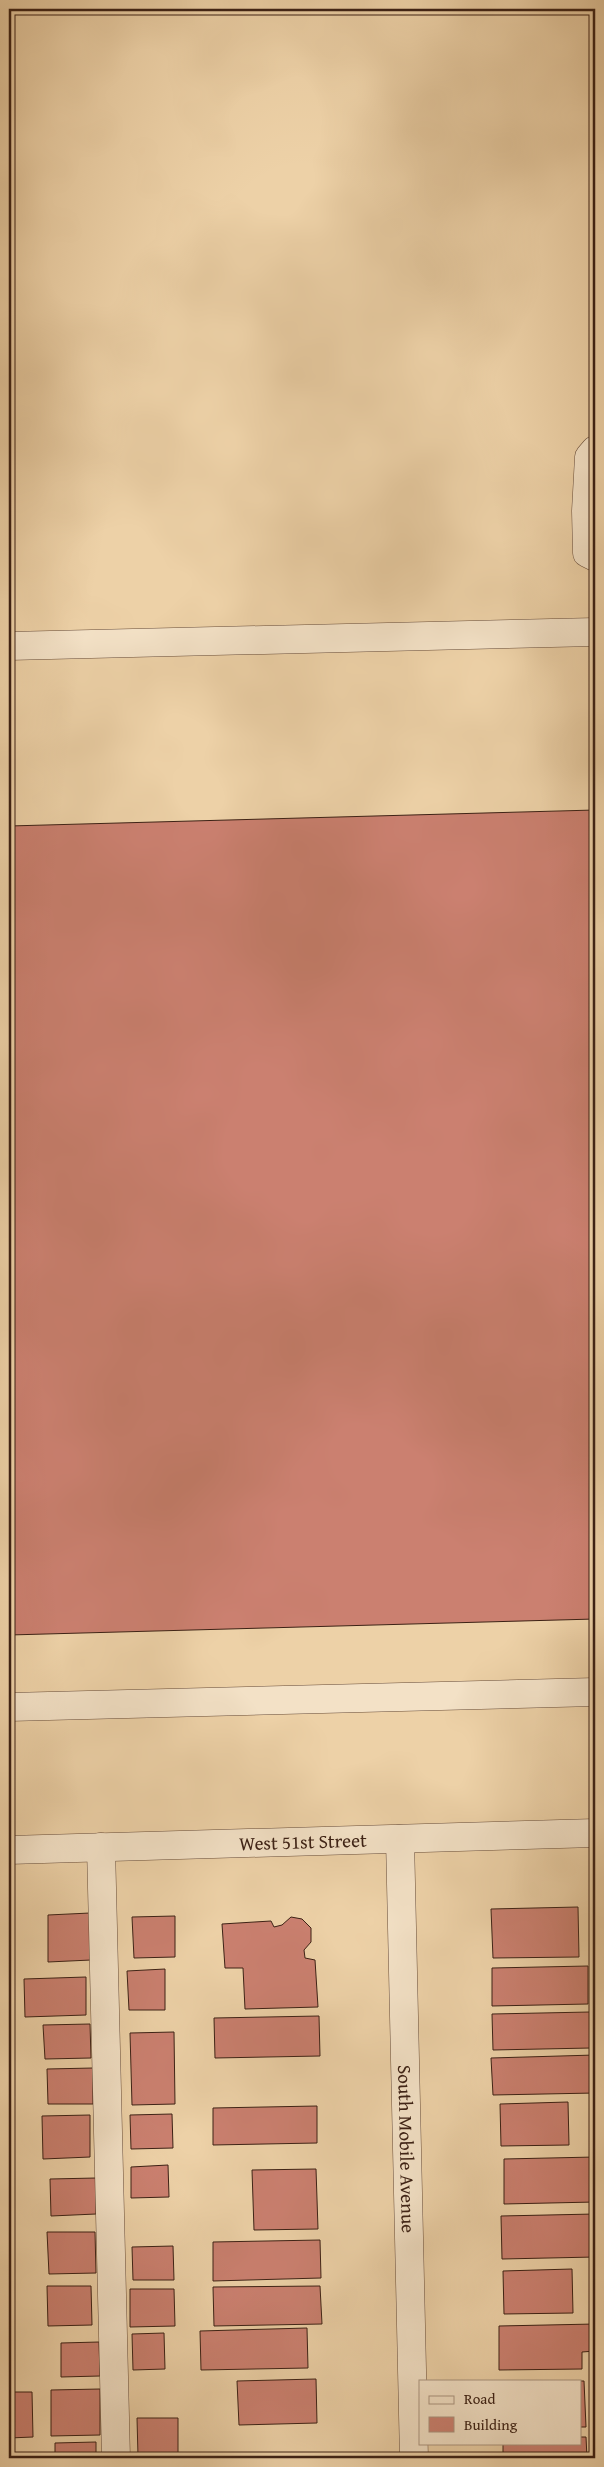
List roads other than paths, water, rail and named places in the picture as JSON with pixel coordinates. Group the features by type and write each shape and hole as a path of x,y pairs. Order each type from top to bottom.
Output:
{"street":[{"path":"595,450 588,457 586,511 587,553 595,557"},
{"path":"9,646 595,632"},
{"path":"9,1707 595,1692"},
{"name":"West 51st Street","path":"9,1850 595,1833"},
{"name":"South Mobile Avenue","path":"400,1839 414,2458"},
{"path":"101,1847 116,2458"}]}
